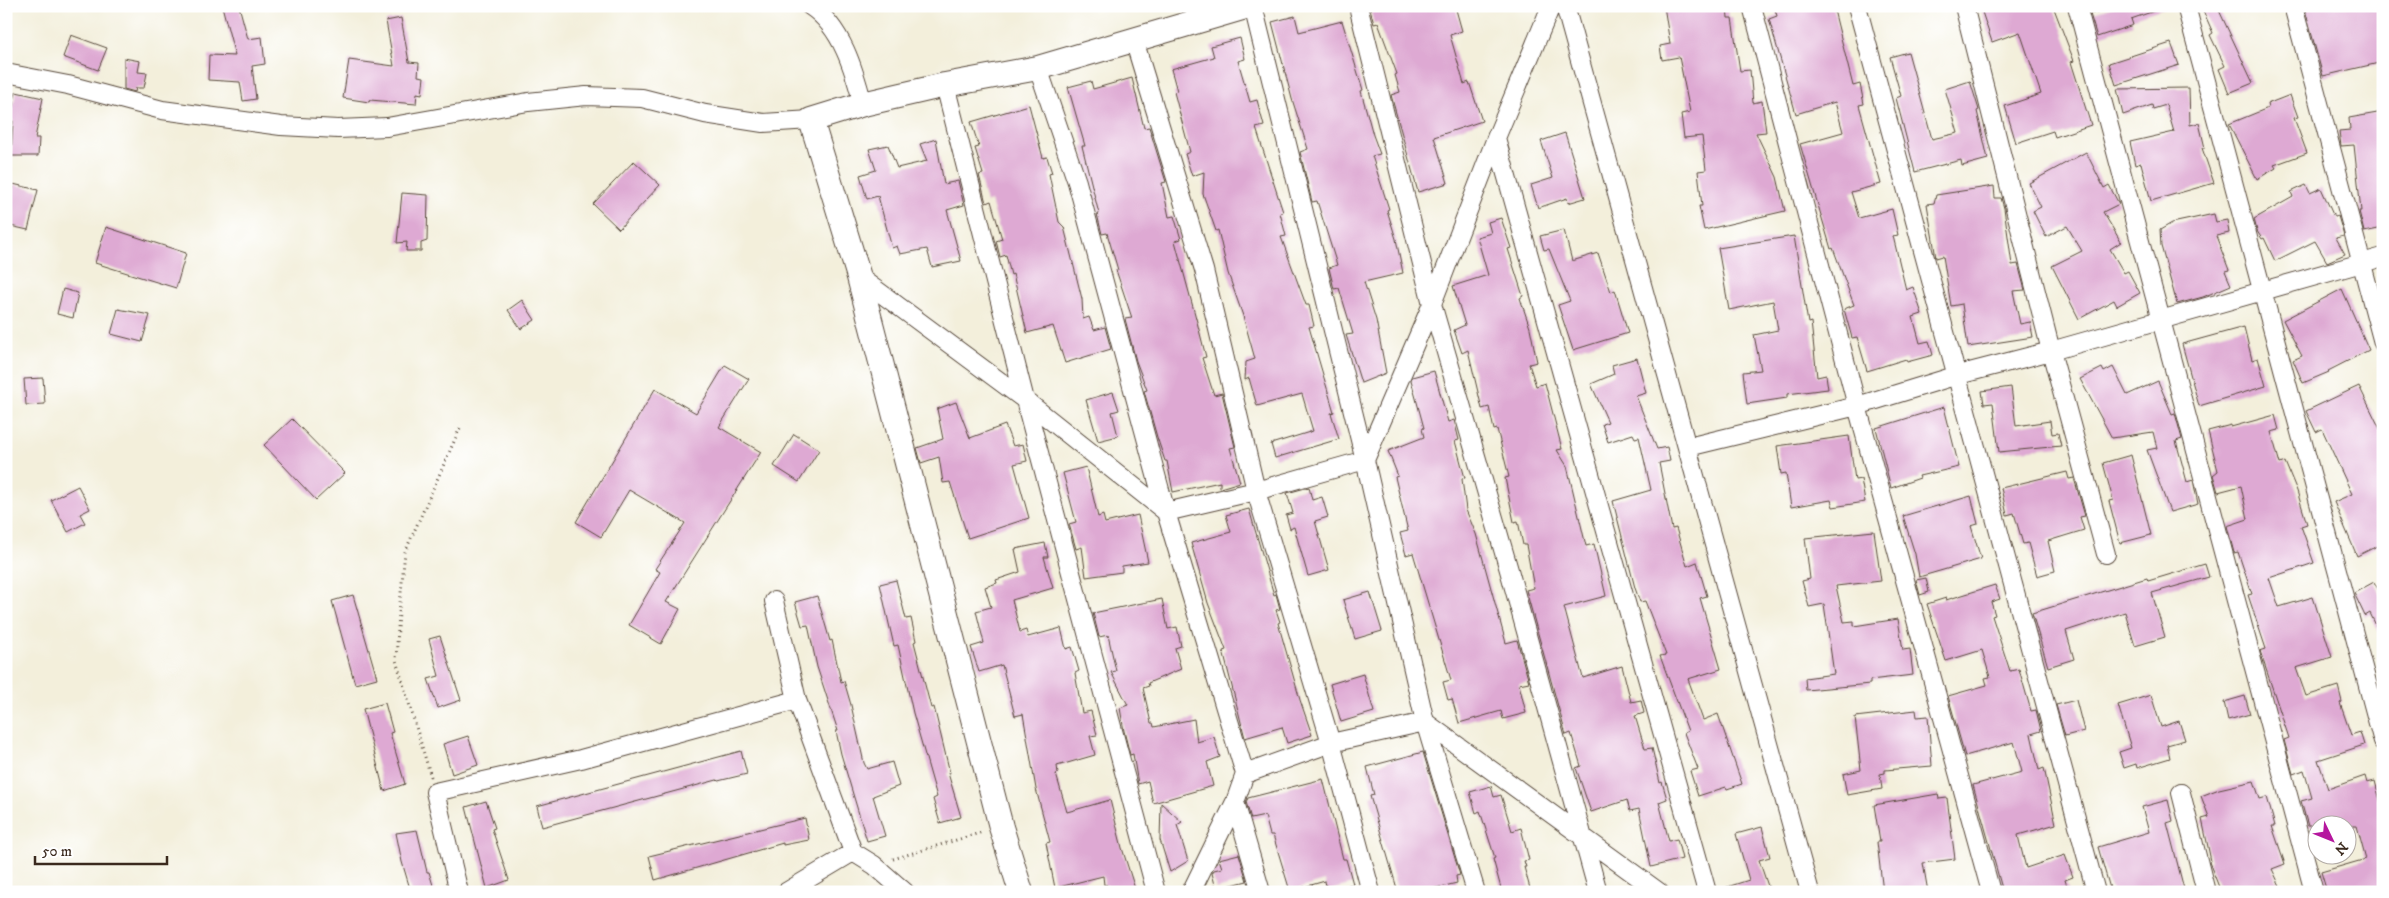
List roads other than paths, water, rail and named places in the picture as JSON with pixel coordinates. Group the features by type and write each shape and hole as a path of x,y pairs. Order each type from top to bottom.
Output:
{"street":[{"path":"810,6 834,30 845,50 855,74 863,104"},
{"path":"6,73 68,85 162,110 281,126 338,129 386,127 470,114 528,102 586,96 642,98 705,114 763,124 811,120 863,104 945,85 1038,68 1251,6 1365,460 1425,722 1476,892"},
{"path":"1358,6 1432,304 1598,892"},
{"path":"1365,460 1432,304 1496,138 1551,6"},
{"path":"1565,6 1810,892"},
{"path":"1752,6 1857,406 1991,892"},
{"path":"1857,6 2096,892"},
{"path":"1964,6 2050,351 2106,554"},
{"path":"2077,6 2314,892"},
{"path":"2186,6 2383,742"},
{"path":"2293,6 2383,343"},
{"path":"1134,40 1204,270 1256,491 1331,743 1371,892"},
{"path":"1038,68 1077,182 1166,512 1245,774 1235,802 1191,892"},
{"path":"945,85 1025,400 1156,892"},
{"path":"811,120 859,277 1001,827 1020,892"},
{"path":"1496,138 1707,892"},
{"path":"1688,447 1857,406 1958,375 2383,257"},
{"path":"859,277 1025,400 1166,512"},
{"path":"1166,512 1256,491 1365,460"},
{"path":"774,601 797,700 853,852 874,864 905,892"},
{"path":"459,892 435,792 580,759 797,700"},
{"path":"1245,774 1331,743 1425,722 1659,892"},
{"path":"2181,793 2206,892"},
{"path":"1235,802 1260,892"},
{"path":"786,892 853,852"}]}
